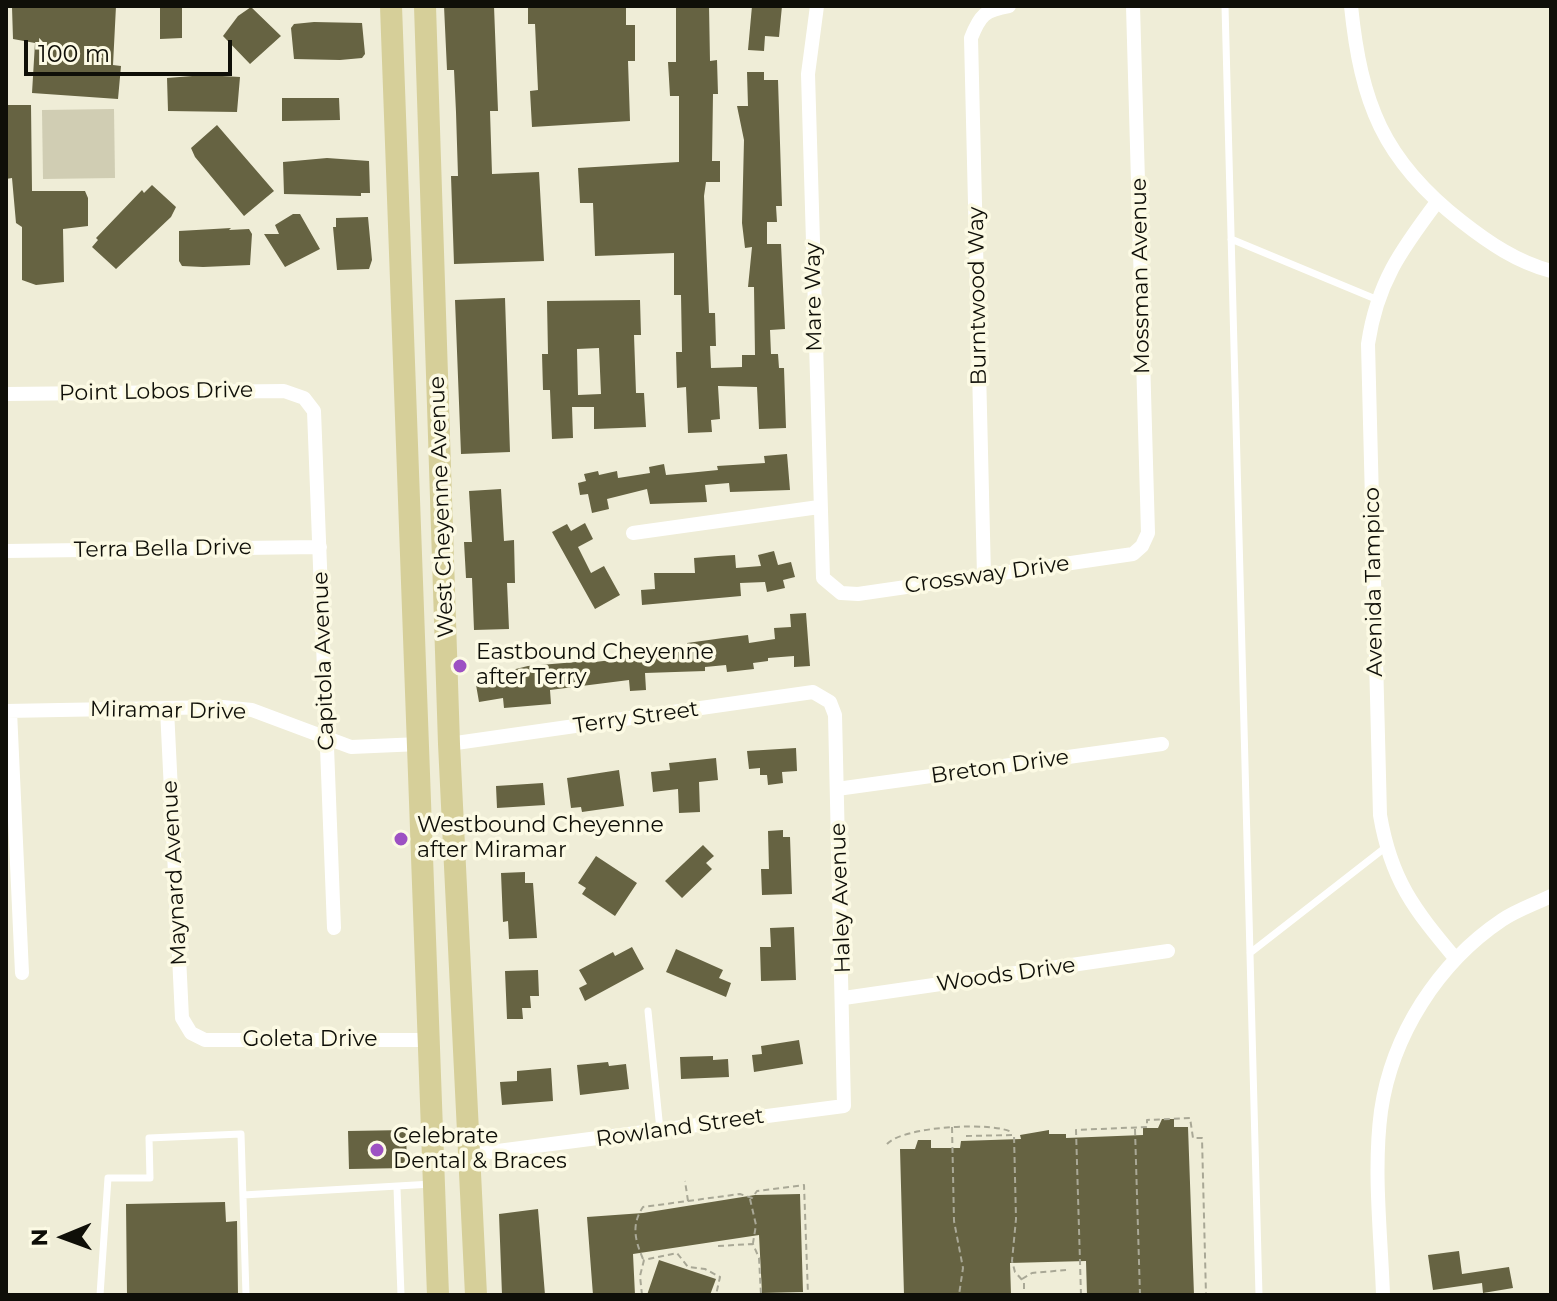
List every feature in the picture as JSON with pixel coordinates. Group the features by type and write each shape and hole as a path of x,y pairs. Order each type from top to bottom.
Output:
{"main road":[{"name":"West Cheyenne Avenue","path":"391,6 438,1295"},
{"name":"West Cheyenne Avenue","path":"425,6 449,744 476,1295"},
{"path":"413,545 420,571 431,731 449,744"},
{"path":"420,744 434,757 447,895 457,920"}],"street":[{"name":"Mare Way","path":"817,6 808,74 819,507 823,578 830,587"},
{"name":"Burntwood Way","path":"984,576 971,38 979,17 987,9 1009,6"},
{"name":"Mossman Avenue","path":"1133,6 1148,533 1142,546"},
{"path":"1351,6 1356,53 1378,123 1400,162 1437,202 1493,244 1525,264 1551,271"},
{"name":"Avenida Tampico","path":"1437,202 1398,253 1378,300 1368,344 1380,815 1386,847 1408,901 1455,958"},
{"name":"Point Lobos Drive","path":"6,394 284,391 304,398"},
{"name":"Capitola Avenue","path":"304,398 314,411 334,928"},
{"path":"633,533 819,507"},
{"name":"Crossway Drive","path":"830,587 841,593 858,594 1133,554 1142,546"},
{"name":"Terra Bella Drive","path":"6,551 320,547"},
{"name":"Terry Street","path":"449,744 813,692 822,694"},
{"name":"Haley Avenue","path":"822,694 835,715 844,998 844,1106"},
{"name":"Maynard Avenue","path":"167,709 182,1018 191,1033"},
{"name":"Miramar Drive","path":"8,711 252,710 351,747 420,744"},
{"path":"8,711 22,973"},
{"name":"Breton Drive","path":"837,789 1162,744"},
{"path":"1383,1295 1381,1110 1396,1052 1428,991 1455,958 1502,920 1551,896"},
{"name":"Woods Drive","path":"844,998 1168,951"},
{"name":"Goleta Drive","path":"191,1033 205,1040 430,1040"},
{"name":"Rowland Street","path":"467,1155 844,1106"}],"lane":[{"path":"1225,6 1259,1295"},
{"path":"1231,239 1378,300"},
{"path":"1250,953 1386,847"},
{"path":"648,1011 660,1132"},
{"path":"100,1295 108,1178 150,1178 149,1138 241,1134 246,1295"},
{"path":"243,1195 435,1184"},
{"path":"397,1188 401,1295"}],"path":[{"path":"1081,1295 1076,1130 1147,1127 1147,1120 1189,1118 1193,1138 1202,1138 1206,1295"},
{"path":"952,1127 954,1221 963,1268 959,1295"},
{"path":"887,1144 898,1134 952,1127 1013,1131 1012,1191 1016,1219 1012,1261 1022,1280 1024,1295"},
{"path":"1134,1128 1140,1295"},
{"path":"966,1136 1014,1135"},
{"path":"685,1181 688,1201"},
{"path":"750,1198 757,1191 804,1185 808,1295"},
{"path":"642,1295 640,1276 644,1260 634,1229 643,1207 740,1194 750,1198"},
{"path":"750,1198 756,1225 753,1244 759,1258 761,1295"},
{"path":"718,1246 753,1244"},
{"path":"644,1260 677,1253 688,1267 705,1269 720,1277 716,1295"},
{"path":"1022,1280 1027,1274 1066,1270"}],"shaded area":[{"path":"114,109 115,178 43,179 42,110"}],"building":[{"path":"116,6 113,65 121,66 118,99 32,93 35,43 13,39 12,7"},
{"path":"160,6 182,6 182,38 160,39"},
{"path":"444,6 494,6 498,111 490,111 492,174 539,172 544,261 454,264 451,176 458,176 456,112 454,70 447,70"},
{"path":"528,6 626,6 626,25 635,25 635,61 628,61 630,121 532,127 530,91 538,90 535,24 528,24"},
{"path":"676,6 709,6 710,61 717,60 718,94 713,94 712,161 720,161 720,182 706,182 704,196 709,313 715,313 716,346 710,346 711,368 742,367 742,355 755,355 754,287 748,287 752,247 745,248 742,223 744,140 737,106 748,106 747,72 764,72 764,80 778,80 782,206 776,206 777,222 767,222 767,244 781,244 785,329 770,330 771,354 778,354 779,368 784,368 786,428 759,429 757,387 718,386 720,419 711,420 712,432 688,433 686,387 677,388 676,352 682,352 681,295 674,295 674,253 595,256 593,203 580,203 578,168 679,162 679,96 670,96 668,62 676,62"},
{"path":"752,6 782,6 779,37 765,36 764,51 748,50"},
{"path":"251,7 281,36 250,64 223,36 238,16"},
{"path":"362,23 365,54 362,58 340,60 294,59 291,28 294,24"},
{"path":"205,75 240,77 237,112 168,111 167,78"},
{"path":"282,98 339,98 340,120 282,121"},
{"path":"6,105 31,105 32,191 85,191 88,198 88,226 63,229 64,282 36,285 22,280 22,227 16,223 12,178 6,179"},
{"path":"217,125 274,191 244,216 191,148"},
{"path":"327,158 369,161 370,193 361,193 361,196 284,194 283,162"},
{"path":"152,185 176,207 171,217 116,269 92,247 98,240 96,238 142,190 144,193"},
{"path":"293,214 300,214 320,249 285,267 264,234 279,234 275,225"},
{"path":"368,217 372,260 369,269 337,270 333,227 336,227 336,218"},
{"path":"231,228 229,230 249,229 252,234 250,265 182,266 179,261 179,231"},
{"path":"505,298 510,452 461,454 455,300"},
{"path":"640,300 641,335 634,335 636,393 644,393 646,427 594,429 594,407 572,407 573,438 552,439 550,390 543,390 542,354 548,354 547,301","holes":["599,348 601,394 578,395 577,349"]},
{"path":"787,454 790,490 730,492 729,483 705,485 707,502 650,504 647,489 607,499 609,509 592,513 588,494 580,495 578,483 586,481 584,474 598,471 599,475 617,471 618,478 650,473 649,467 664,464 666,475 718,470 717,466 765,463 764,456"},
{"path":"501,489 504,541 514,540 515,583 507,583 509,629 474,630 472,578 466,578 464,542 472,542 469,491"},
{"path":"585,523 593,539 578,547 591,573 604,566 620,595 595,609 552,532 567,524 571,531"},
{"path":"774,551 778,565 791,562 795,577 783,580 785,588 767,592 765,582 740,583 741,596 642,605 641,590 655,589 654,573 695,573 694,558 718,556 735,555 736,568 761,566 758,555"},
{"path":"806,613 810,666 794,667 794,656 768,658 768,661 753,663 754,669 727,672 726,665 705,667 705,671 645,673 646,690 630,691 629,680 550,690 551,704 504,708 503,698 479,702 475,679 528,666 576,662 576,658 595,656 595,662 628,658 628,653 688,651 687,643 723,638 748,635 749,643 775,639 774,628 791,627 790,614"},
{"path":"796,748 797,771 782,772 783,783 768,785 767,775 760,775 760,768 749,769 747,751"},
{"path":"716,758 718,780 699,782 700,812 679,813 678,789 653,792 651,772 670,770 669,763"},
{"path":"619,770 624,806 582,812 581,807 571,808 567,778"},
{"path":"543,783 545,805 497,808 496,786"},
{"path":"783,830 783,837 790,837 792,894 762,895 761,869 769,869 768,831"},
{"path":"703,845 714,856 706,863 712,869 682,898 665,881"},
{"path":"596,856 637,883 615,916 582,894 586,888 578,883"},
{"path":"525,872 525,883 533,883 537,938 509,939 508,921 503,922 501,873"},
{"path":"794,927 796,980 761,981 760,947 771,947 770,928"},
{"path":"632,947 644,969 585,1001 579,988 587,984 579,970 613,952 615,956"},
{"path":"676,949 723,970 719,978 731,983 726,997 666,972"},
{"path":"538,970 539,996 530,996 531,1008 522,1008 523,1019 507,1019 505,971"},
{"path":"799,1040 803,1064 754,1072 752,1055 762,1054 761,1046"},
{"path":"713,1056 713,1060 728,1059 729,1077 681,1079 680,1057"},
{"path":"608,1062 609,1066 626,1064 629,1089 580,1095 577,1065"},
{"path":"551,1068 553,1101 502,1105 500,1082 517,1081 517,1071"},
{"path":"1162,1119 1174,1119 1174,1127 1188,1127 1194,1295 1087,1295 1086,1261 1010,1263 1011,1295 904,1295 900,1149 915,1149 918,1140 931,1140 931,1148 960,1148 961,1141 1021,1139 1020,1135 1049,1130 1049,1134 1066,1134 1066,1138 1143,1135 1143,1128 1158,1128"},
{"name":"Celebrate Dental & Braces","path":"406,1130 407,1168 349,1169 348,1131"},
{"path":"800,1194 803,1292 762,1293 759,1235 633,1254 635,1295 593,1295 587,1217 643,1213 755,1195"},
{"path":"225,1202 226,1222 237,1221 238,1295 127,1295 126,1204"},
{"path":"538,1209 545,1295 502,1295 499,1214"},
{"path":"1459,1251 1462,1274 1509,1267 1513,1288 1483,1293 1482,1283 1433,1290 1428,1255"},
{"path":"659,1260 716,1279 710,1295 647,1295"}],"place":[{"name":"Eastbound Cheyenne after Terry","path":"460,666"},
{"name":"Westbound Cheyenne after Miramar","path":"401,839"},
{"name":"Celebrate Dental & Braces","path":"377,1150"}]}
